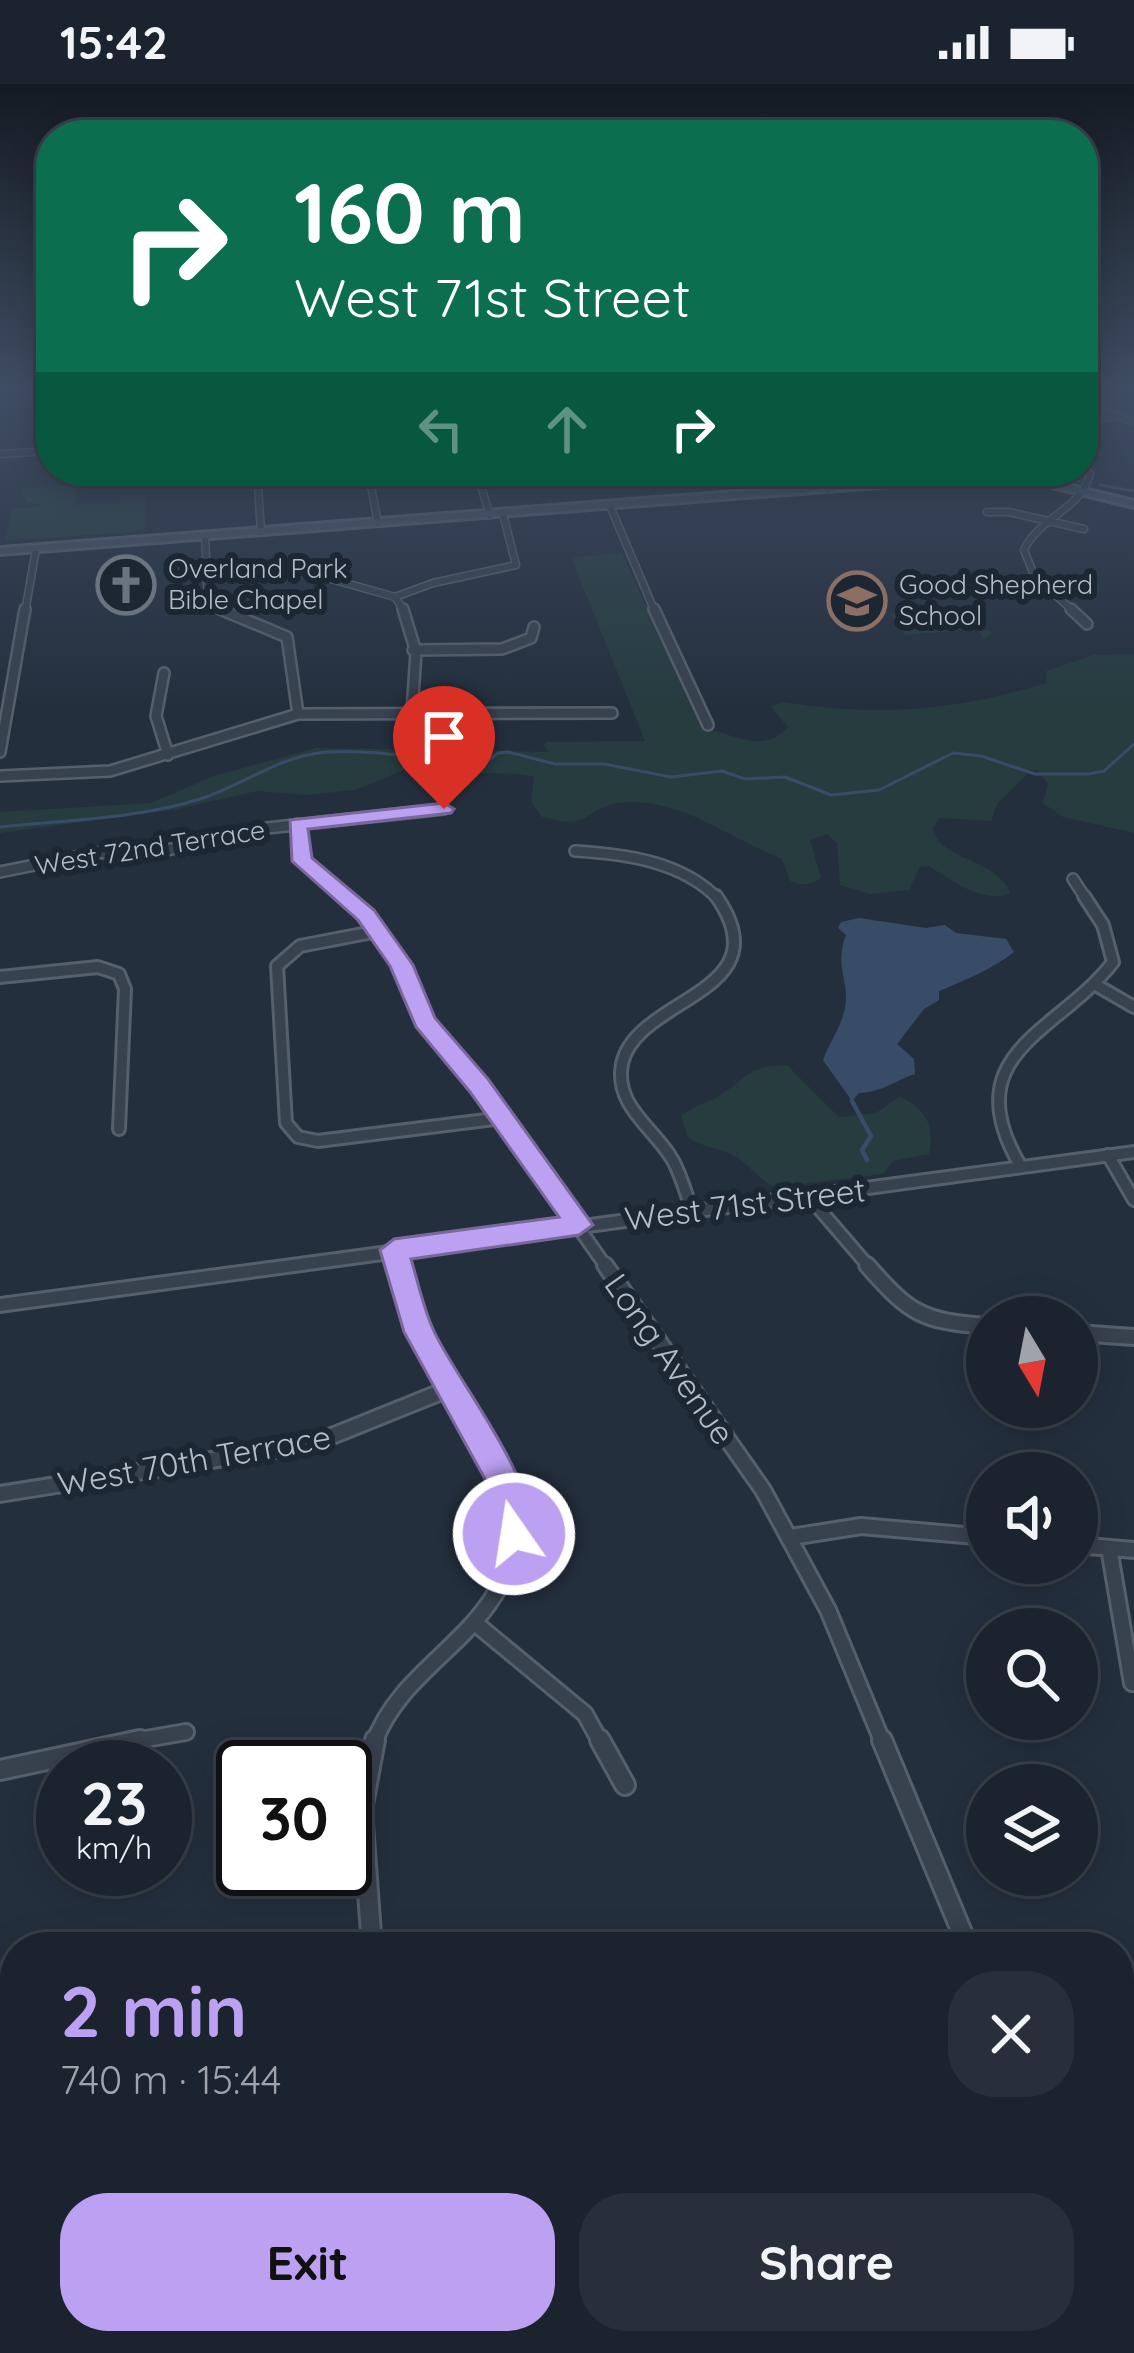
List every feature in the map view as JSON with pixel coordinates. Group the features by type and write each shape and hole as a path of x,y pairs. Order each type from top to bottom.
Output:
{"main road":[{"path":"0,551 765,494"},
{"path":"1090,494 1134,506"}],"street":[{"path":"258,494 261,532"},
{"path":"372,494 378,523"},
{"path":"395,597 433,583 516,566 486,494"},
{"path":"1081,494 1029,536 1024,558 1034,575 1087,624"},
{"path":"610,506 708,725"},
{"path":"987,512 1084,529"},
{"path":"205,536 206,596 213,607 286,637 298,714"},
{"path":"0,752 35,549"},
{"path":"206,567 278,563 395,597 405,610 418,674 412,712"},
{"path":"413,650 515,647 531,638 534,626"},
{"path":"164,674 158,691 156,736 168,754"},
{"path":"0,776 110,770 298,714 613,713"},
{"name":"West 72nd Terrace","path":"0,872 94,853 156,852 297,824 444,809"},
{"name":"Long Avenue","path":"297,824 303,861 356,903 378,931 405,973 424,1021 579,1225 791,1538 829,1610 962,1932"},
{"path":"575,850 638,856 697,879 724,909 734,934 724,974 634,1040 622,1064 625,1100 673,1160 692,1211"},
{"path":"1021,1167 998,1122 1010,1059 1025,1035 1096,985 1113,962 1112,946 1073,879"},
{"path":"378,931 292,950 277,966 286,1123 298,1137 318,1141 502,1118"},
{"path":"0,977 98,967 119,974 125,989 119,1129"},
{"path":"1096,985 1134,1007"},
{"name":"West 71st Street","path":"0,1304 1134,1151"},
{"path":"1108,1155 1134,1200"},
{"path":"809,1197 904,1308 947,1324 966,1325"},
{"path":"371,1932 362,1822 368,1761 391,1709 412,1682 491,1605 509,1566 513,1511 507,1488 412,1316 394,1250"},
{"path":"1098,1334 1134,1337"},
{"name":"West 70th Terrace","path":"0,1494 312,1444 451,1388"},
{"path":"791,1538 861,1526 966,1535"},
{"path":"1098,1547 1134,1550"},
{"path":"1109,1548 1132,1683"},
{"path":"475,1623 585,1714 625,1785"},
{"path":"0,1770 186,1732"}],"green space":[{"path":"23,494 76,494 75,505 146,499 145,531 5,541 12,509 43,506 26,501"},
{"path":"622,554 703,728 748,740 769,740 788,727 771,707 782,702 883,710 947,705 1046,683 1046,671 1093,655 1134,654 1134,833 1063,817 1043,803 1048,784 1038,771 1031,770 997,804 991,821 939,818 932,829 951,851 998,876 1010,893 979,893 929,866 920,867 909,890 870,894 840,885 837,843 827,834 810,840 821,878 798,884 790,881 782,859 672,808 620,802 578,821 563,821 542,817 531,802 534,777 445,772 416,765 355,790 307,795 257,791 178,809 0,833 0,812 151,803 214,776 316,748 549,752 543,745 547,742 645,741 571,557"},
{"path":"966,607 983,630 993,632 984,640 978,629 905,635 890,614"},
{"path":"787,1065 839,1117 876,1113 900,1096 909,1101 929,1126 929,1154 893,1161 883,1174 775,1187 735,1156 688,1137 681,1116 685,1113 754,1071"}],"water":[{"path":"859,918 926,928 945,925 956,933 1006,939 1014,952 939,991 939,1000 924,1009 897,1044 914,1059 915,1074 859,1093 852,1101 823,1060 845,1009 841,963 846,935 838,928 841,922"}],"waterway":[{"path":"0,827 176,806 278,764 328,752 483,765 498,753 508,752 555,764 604,764 671,777 722,771 745,779 785,777 831,795 879,790 953,753 981,756 1035,774 1089,774 1104,771 1134,744"},
{"path":"852,1101 871,1136 862,1150 867,1160"}],"place":[{"name":"Overland Park Bible Chapel","path":"126,585"},
{"name":"Good Shepherd School","path":"857,601"}],"route":[{"path":"444,809 297,824 298,849 317,875 343,891 366,915 401,965 424,1021 479,1086 579,1225 394,1250 419,1332 507,1488 514,1534"}]}
